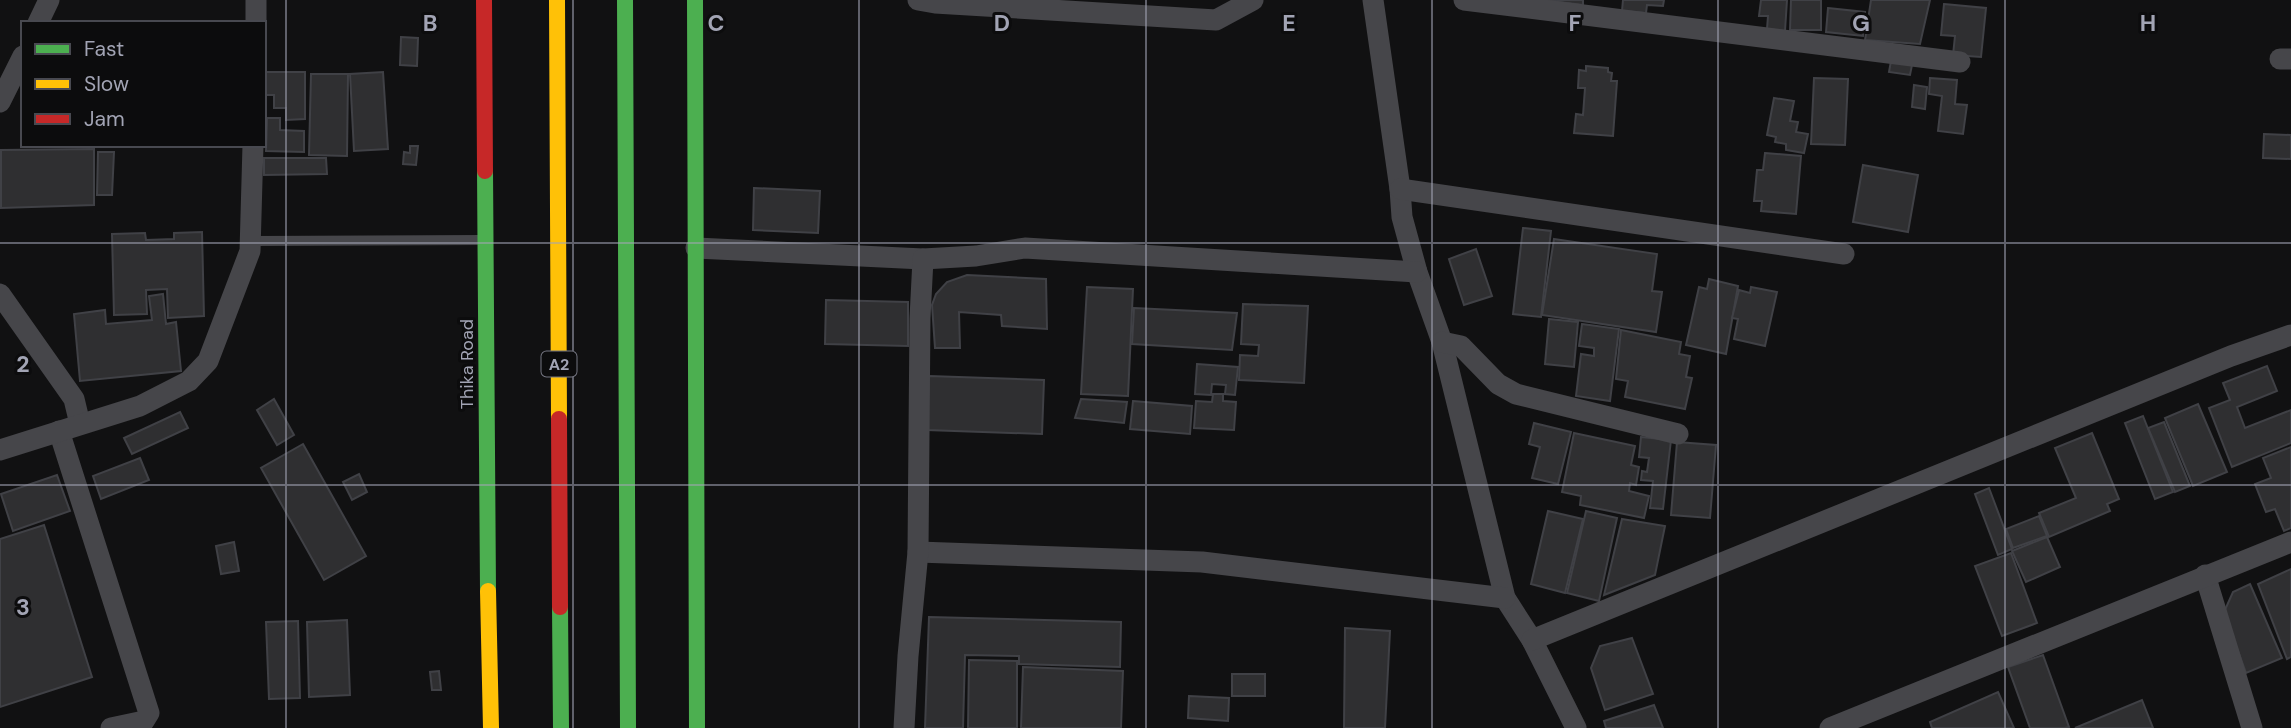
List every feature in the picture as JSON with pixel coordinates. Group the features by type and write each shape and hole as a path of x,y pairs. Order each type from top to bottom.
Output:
{"main road":[{"name":"Thika Road","path":"484,0 491,728"},
{"name":"A2","path":"557,0 561,728"},
{"path":"625,0 628,728"},
{"path":"695,0 697,728"}],"street":[{"path":"39,21 49,0"},
{"path":"256,0 256,21"},
{"path":"918,0 935,4 1216,20 1253,0"},
{"path":"1373,0 1401,189 1402,217 1441,342 1505,598 1532,640 1576,728"},
{"path":"1464,0 1961,62"},
{"path":"0,102 21,60"},
{"path":"0,450 140,406 189,381 208,361 250,251 253,147"},
{"path":"1401,189 1844,254"},
{"path":"696,248 923,259 976,256 1025,248 1417,272"},
{"path":"904,728 918,552 923,259"},
{"path":"0,294 74,400 80,424"},
{"path":"1532,640 2231,356 2291,335"},
{"path":"1441,342 1461,346 1499,384 1516,394 1678,434"},
{"path":"59,431 149,713 144,721 111,728"},
{"path":"1830,728 2291,542"},
{"path":"918,552 1202,562 1505,598"},
{"path":"2205,575 2252,728"}],"lane":[{"path":"250,241 486,240"}],"building":[{"path":"1543,0 1583,0 1583,5"},
{"path":"1623,0 1664,0 1663,6 1647,5 1646,13 1622,11"},
{"path":"1761,0 1787,0 1785,31 1767,29 1768,16 1759,16"},
{"path":"1791,0 1821,0 1821,30 1790,30"},
{"path":"1871,0 1930,0 1920,44 1865,40"},
{"path":"1944,4 1986,8 1981,57 1953,55 1955,36 1941,35"},
{"path":"1828,8 1865,12 1863,36 1826,32"},
{"path":"401,37 418,38 417,66 400,65"},
{"path":"1891,61 1912,65 1910,75 1889,72"},
{"path":"1586,66 1608,68 1608,72 1612,73 1611,81 1617,81 1613,136 1574,133 1576,114 1583,115 1585,88 1578,88 1579,70 1586,71"},
{"path":"266,72 305,72 305,119 286,120 286,108 274,108 274,95 266,95"},
{"path":"383,72 388,149 354,151 350,74"},
{"path":"311,74 348,74 347,156 309,155"},
{"path":"1814,78 1848,79 1845,145 1811,144"},
{"path":"1930,78 1957,80 1955,104 1967,105 1963,134 1938,131 1942,96 1929,94"},
{"path":"1914,85 1927,87 1925,109 1912,107"},
{"path":"1774,98 1794,101 1790,121 1798,122 1796,132 1808,134 1804,153 1786,150 1786,144 1775,142 1776,137 1767,135"},
{"path":"267,118 280,118 280,130 304,131 304,152 266,151"},
{"path":"2264,134 2291,135 2291,159 2263,158"},
{"path":"410,146 418,146 416,165 403,164 404,152 410,153"},
{"path":"94,149 94,205 1,208 1,150"},
{"path":"98,152 114,152 112,195 97,195"},
{"path":"1765,153 1801,156 1796,214 1761,211 1762,201 1754,201 1757,170 1763,170"},
{"path":"264,158 326,158 327,174 264,175"},
{"path":"1863,165 1918,175 1908,232 1853,222"},
{"path":"754,188 820,191 818,233 753,230"},
{"path":"1523,228 1551,231 1541,317 1513,314"},
{"path":"202,232 204,316 168,318 167,289 146,290 147,314 114,315 112,234 145,233 146,240 174,239 174,233"},
{"path":"1554,239 1657,254 1652,291 1662,292 1656,332 1542,315"},
{"path":"1476,249 1492,296 1464,305 1449,259"},
{"path":"967,275 1046,279 1047,329 1002,326 1001,315 959,312 960,348 935,348 932,305 936,294 947,282"},
{"path":"1709,279 1738,286 1726,354 1686,345 1699,287 1707,289"},
{"path":"1087,287 1133,289 1128,396 1081,394"},
{"path":"1751,287 1777,292 1765,346 1734,339 1738,319 1732,318 1739,290 1750,293"},
{"path":"163,294 166,324 176,322 181,371 80,381 74,314 105,310 106,324 152,320 149,296"},
{"path":"826,300 908,302 908,346 825,344"},
{"path":"1243,304 1308,306 1304,383 1239,380 1240,355 1258,356 1259,345 1241,344"},
{"path":"1134,308 1237,313 1232,350 1132,344"},
{"path":"1549,319 1578,322 1574,367 1545,364"},
{"path":"1582,324 1619,329 1610,401 1576,396 1581,354 1594,356 1594,348 1579,346"},
{"path":"1621,330 1681,342 1679,354 1690,356 1686,377 1692,378 1685,409 1625,397 1628,381 1616,379"},
{"path":"1197,364 1238,367 1235,395 1225,394 1226,385 1212,384 1211,395 1195,394"},
{"path":"2267,366 2277,391 2237,407 2245,428 2291,410 2291,443 2232,467 2209,408 2230,400 2223,383"},
{"path":"929,376 1044,380 1042,434 927,430"},
{"path":"1213,394 1223,394 1223,401 1236,402 1234,430 1194,428 1196,401 1212,402"},
{"path":"274,399 294,435 277,445 257,410"},
{"path":"1081,399 1127,402 1124,423 1075,418"},
{"path":"1133,401 1192,406 1190,434 1130,429"},
{"path":"2198,404 2227,472 2193,486 2165,418"},
{"path":"180,412 188,428 132,454 124,438"},
{"path":"2143,416 2173,492 2155,499 2125,423"},
{"path":"2164,422 2190,486 2175,492 2148,428"},
{"path":"1534,423 1571,432 1558,484 1532,478 1540,447 1529,444"},
{"path":"1574,433 1635,446 1631,465 1639,467 1636,485 1630,483 1629,491 1649,496 1644,518 1580,505 1581,496 1562,492"},
{"path":"2092,433 2119,499 2107,504 2110,511 2049,537 2039,513 2076,498 2055,448"},
{"path":"1641,437 1671,440 1663,509 1650,508 1653,481 1641,480 1642,471 1647,472 1649,458 1639,457"},
{"path":"1677,442 1716,445 1710,518 1671,515"},
{"path":"303,444 366,556 324,580 261,468"},
{"path":"2291,447 2291,528 2284,531 2275,509 2266,512 2255,484 2271,478 2263,458"},
{"path":"140,458 149,480 101,499 93,476"},
{"path":"359,474 367,492 352,500 343,482"},
{"path":"57,475 70,511 13,531 1,494"},
{"path":"1989,488 2012,549 1998,555 1975,494"},
{"path":"1548,511 1583,519 1565,593 1531,584"},
{"path":"1586,511 1617,518 1599,601 1567,593"},
{"path":"2039,516 2047,536 2013,548 2006,529"},
{"path":"1622,519 1665,526 1655,575 1604,595"},
{"path":"44,525 92,677 0,707 0,539"},
{"path":"2047,537 2060,567 2026,582 2012,551"},
{"path":"234,542 239,571 221,574 216,546"},
{"path":"2011,553 2037,623 2002,636 1975,566"},
{"path":"2291,569 2291,657 2287,659 2258,584"},
{"path":"2250,584 2282,658 2246,673 2224,612 2233,592"},
{"path":"929,617 1121,622 1120,667 1019,664 1019,656 965,655 963,728 925,728"},
{"path":"347,620 350,695 309,697 307,622"},
{"path":"298,621 300,698 269,699 266,622"},
{"path":"1345,628 1390,631 1385,728 1344,728"},
{"path":"1632,638 1653,694 1605,710 1591,668 1600,646"},
{"path":"2043,655 2069,727 2030,728 2008,667"},
{"path":"969,660 1017,661 1017,728 968,728"},
{"path":"1023,667 1123,671 1121,728 1021,728"},
{"path":"439,671 441,690 432,690 430,672"},
{"path":"1232,674 1265,674 1265,696 1232,696"},
{"path":"1998,692 2014,728 1932,728 1930,722"},
{"path":"1189,696 1229,698 1228,721 1188,718"},
{"path":"2142,700 2153,728 2075,728"},
{"path":"1654,705 1663,728 1606,728 1604,721"}],"traffic: fast":[{"path":"625,0 628,728"},
{"path":"695,0 697,728"},
{"path":"485,171 488,591"},
{"path":"560,607 561,728"}],"traffic: slow":[{"path":"557,0 559,419"},
{"path":"488,591 491,728"}],"traffic: jam":[{"path":"484,0 485,171"},
{"path":"559,419 560,607"}]}
